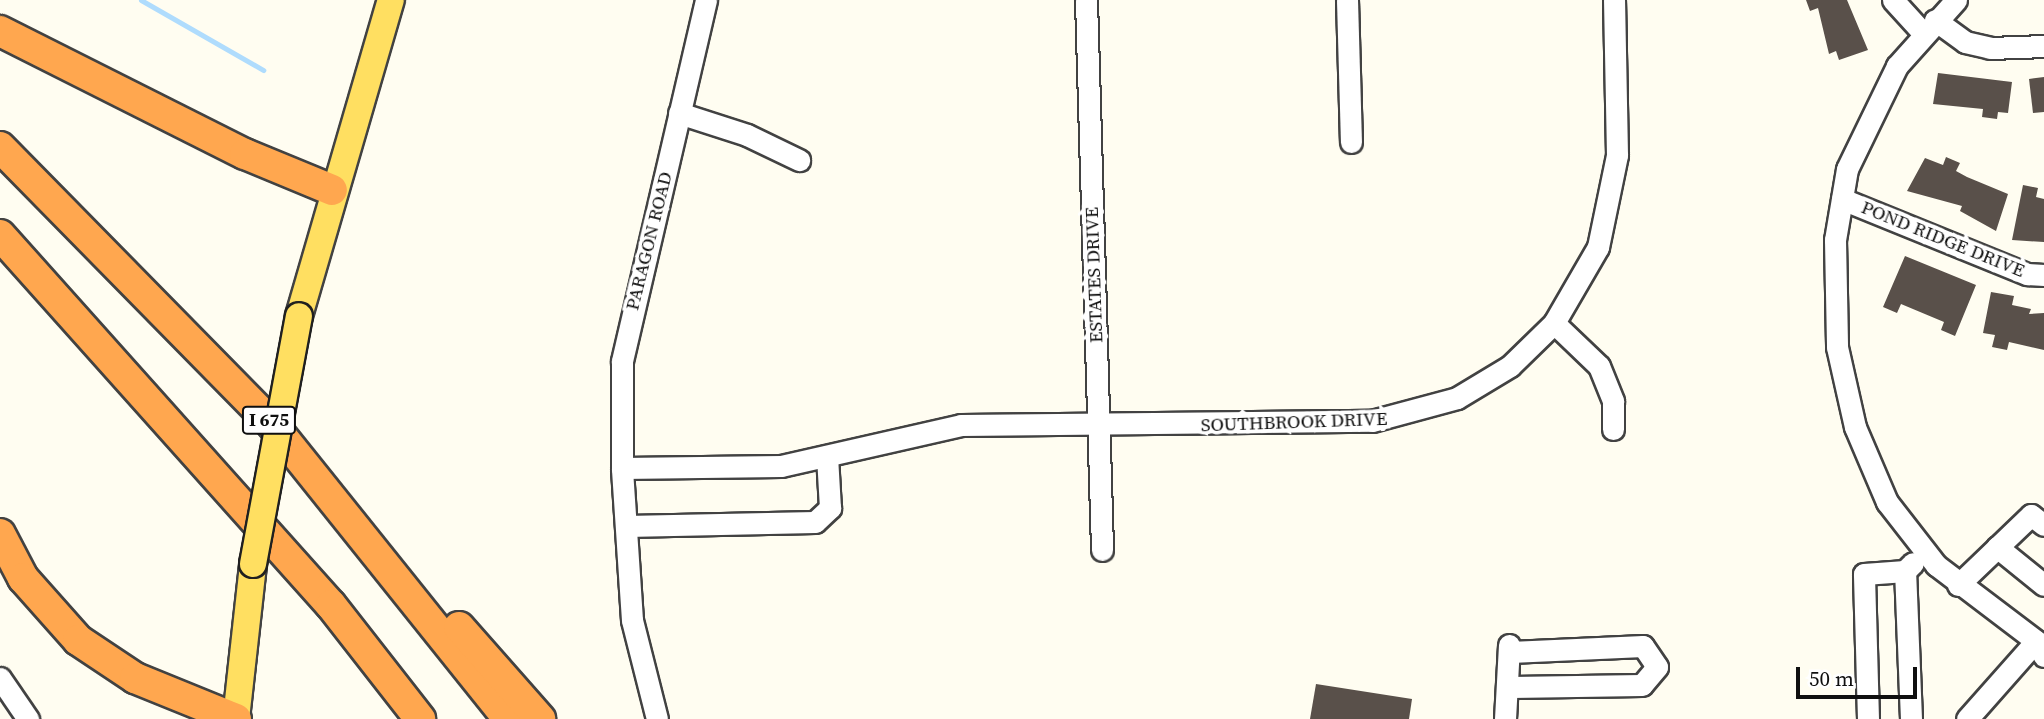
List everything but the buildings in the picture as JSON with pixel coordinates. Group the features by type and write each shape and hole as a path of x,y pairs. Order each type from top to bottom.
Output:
{"highway":[{"path":"0,31 245,154 332,190"},
{"name":"I 675","path":"0,147 244,393 349,518 508,719"},
{"path":"0,235 303,573 420,719"},
{"path":"349,518 498,666 540,719"},
{"path":"0,534 23,578 78,640 135,678 236,719"}],"main road":[{"path":"236,719 253,564 299,316 332,190 391,0"}],"street":[{"name":"PARAGON ROAD","path":"657,719 632,620 622,477 626,332 706,0"},
{"name":"ESTATES DRIVE","path":"1086,0 1102,550"},
{"path":"1347,0 1350,142"},
{"name":"SOUTHBROOK DRIVE","path":"622,477 749,469 827,456 961,425 1099,427 1307,424 1402,416 1482,385 1554,323 1598,247 1611,203 1617,155 1614,0"},
{"path":"1893,0 1928,26 1965,42 1990,48 2044,46"},
{"path":"1956,0 1928,26 1878,97 1848,166 1842,199 1833,317 1844,394 1887,502 1925,553 1958,585 2040,649 1967,719"},
{"path":"679,113 747,135 799,160"},
{"name":"POND RIDGE DRIVE","path":"1842,199 2027,274 2044,275"},
{"path":"1554,323 1599,366 1613,401 1614,429"},
{"path":"626,526 815,522 830,508 827,456"},
{"path":"1958,585 2031,515 2044,525"},
{"path":"1997,547 2044,585"},
{"path":"1868,719 1864,573 1905,571 1925,553"},
{"path":"1905,571 1911,719"},
{"path":"1505,719 1511,687 1510,649 1643,646 1657,667 1642,685 1511,687"},
{"path":"0,678 28,719"}],"waterway":[{"path":"141,0 263,70"}]}
